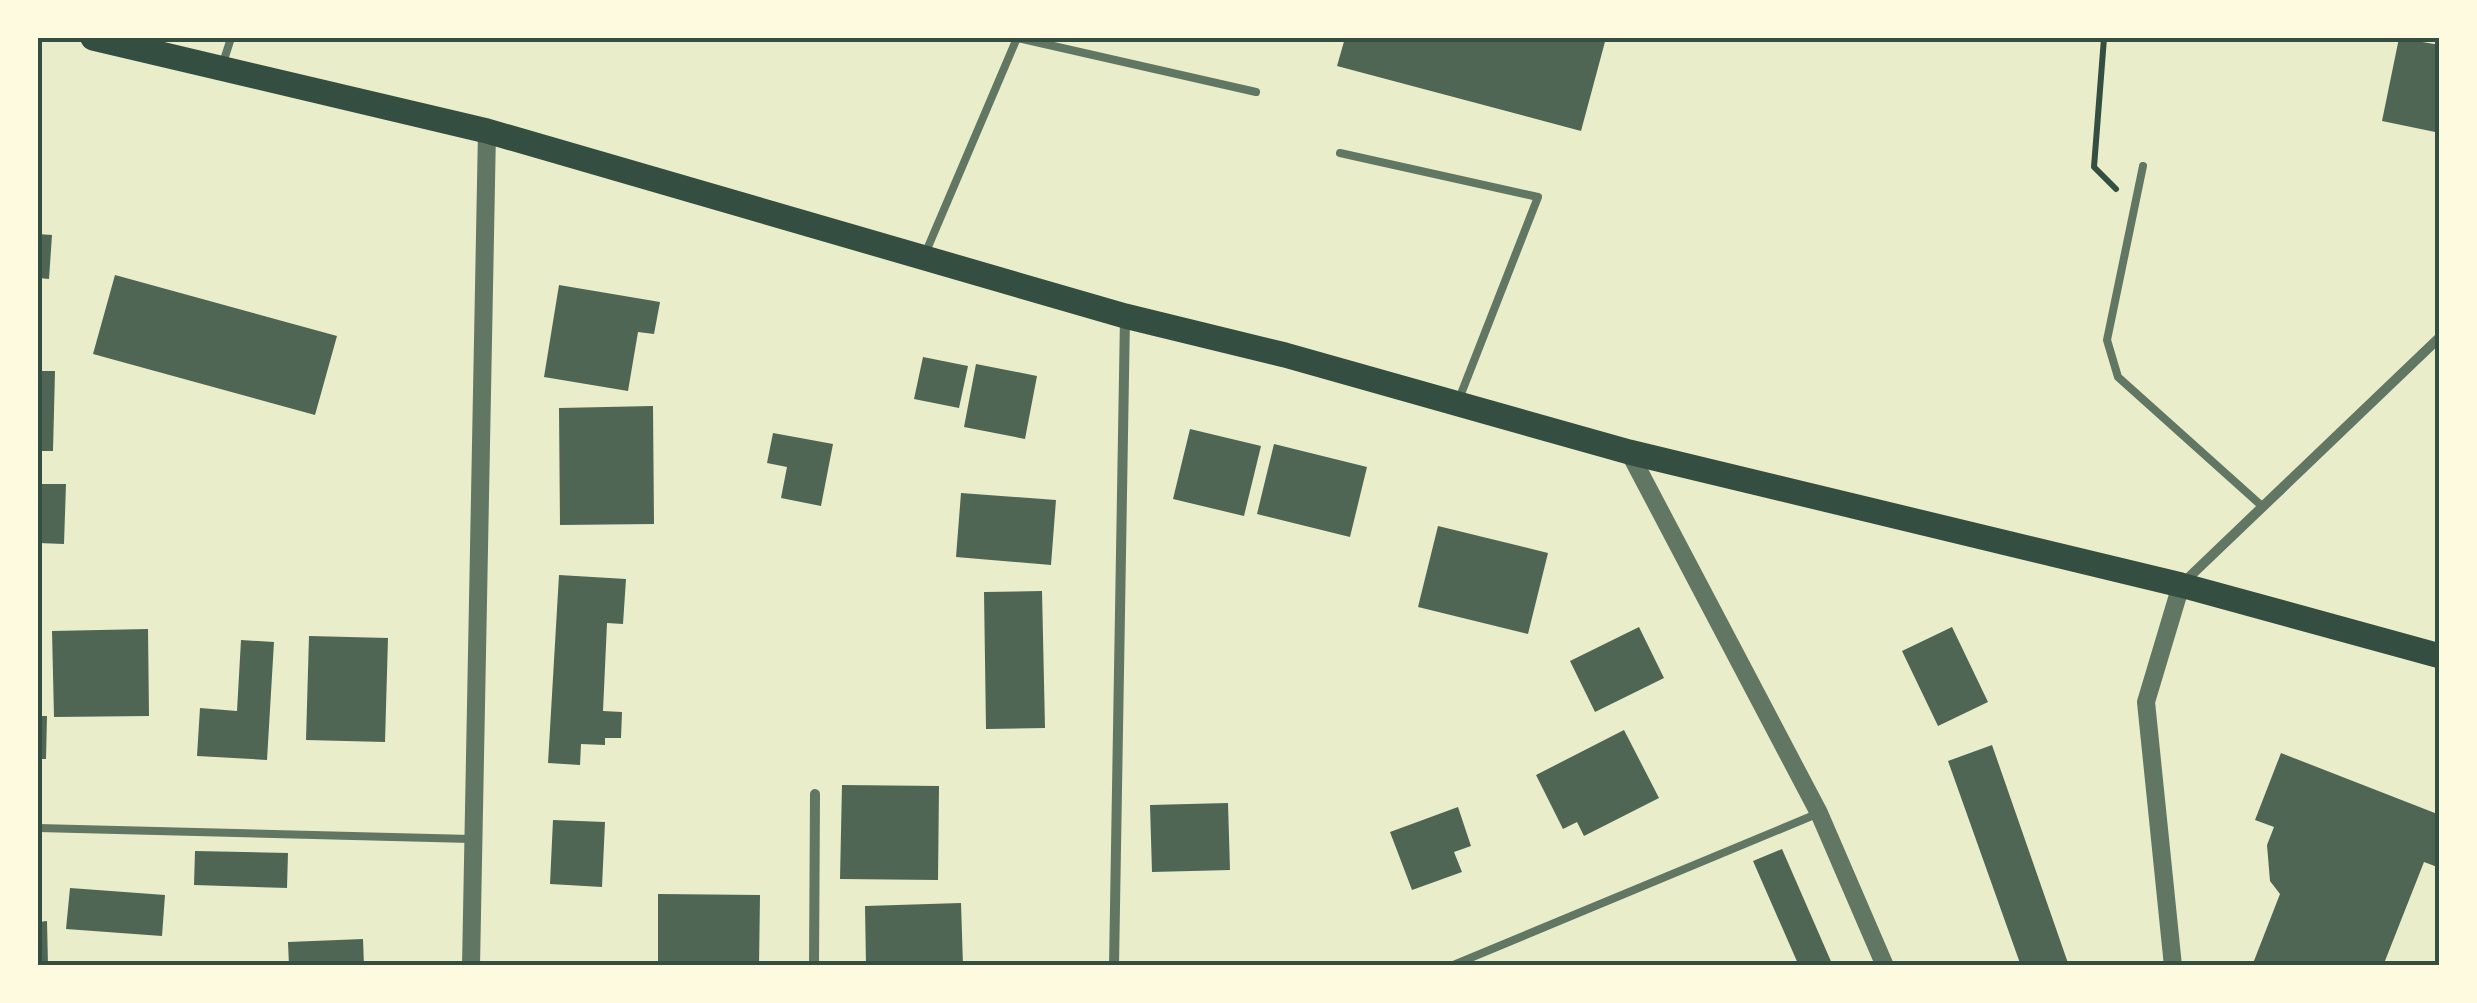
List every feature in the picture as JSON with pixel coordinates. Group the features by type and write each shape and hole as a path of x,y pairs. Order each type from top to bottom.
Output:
{"main road":[{"path":"94,38 487,131 1125,316 1629,452 2181,585 2440,656"}],"street":[{"path":"471,966 487,131"},
{"path":"1114,966 1125,316"},
{"path":"2174,966 2146,702 2181,585 2440,337"},
{"path":"1629,452 1818,814 1886,966"},
{"path":"814,966 815,794"}],"lane":[{"path":"221,71 231,38"},
{"path":"923,258 1018,38 1256,92"},
{"path":"1340,152 1538,197 1457,403"},
{"path":"2143,166 2107,340 2118,377 2263,507"},
{"path":"1452,966 1818,814"},
{"path":"38,828 471,839"}],"path":[{"path":"2104,38 2094,167 2134,208"}],"building":[{"path":"1345,38 1606,38 1581,131 1337,66"},
{"path":"2399,38 2440,45 2440,133 2382,121"},
{"path":"38,234 52,235 49,279 38,278"},
{"path":"115,275 337,336 315,415 93,354"},
{"path":"559,285 660,302 654,334 638,332 628,391 544,377"},
{"path":"923,357 968,366 959,408 914,399"},
{"path":"976,364 1037,376 1025,439 964,427"},
{"path":"38,371 55,371 53,451 38,451"},
{"path":"653,406 654,524 560,525 559,408"},
{"path":"1190,429 1261,446 1244,516 1173,499"},
{"path":"773,433 833,444 821,506 781,498 787,467 767,463"},
{"path":"1274,444 1367,467 1350,537 1257,514"},
{"path":"38,484 66,484 64,544 38,543"},
{"path":"961,493 1056,500 1051,565 956,557"},
{"path":"1438,526 1548,553 1528,634 1418,607"},
{"path":"559,575 626,579 623,624 607,623 603,711 622,712 621,738 605,738 605,745 581,744 580,765 548,763"},
{"path":"1042,591 1045,728 986,729 984,592"},
{"path":"1639,627 1664,678 1595,712 1570,661"},
{"path":"1952,627 1988,702 1938,726 1902,651"},
{"path":"148,629 149,716 54,717 52,631"},
{"path":"309,636 388,638 385,742 306,740"},
{"path":"241,640 274,642 267,760 197,756 200,708 237,711"},
{"path":"38,716 47,716 46,759 38,759"},
{"path":"1624,730 1659,798 1584,836 1577,822 1563,829 1536,775"},
{"path":"1992,745 2069,966 2021,966 1948,761"},
{"path":"2281,753 2440,815 2440,868 2424,862 2383,966 2252,966 2280,894 2270,881 2267,845 2274,827 2255,820"},
{"path":"842,785 939,786 938,880 840,879"},
{"path":"1228,803 1230,870 1152,872 1150,805"},
{"path":"1458,807 1471,846 1454,852 1462,872 1412,890 1390,832"},
{"path":"553,820 605,822 602,887 550,884"},
{"path":"1782,849 1833,966 1799,966 1753,861"},
{"path":"195,851 288,853 287,888 194,885"},
{"path":"70,888 165,895 162,936 66,929"},
{"path":"658,894 760,895 759,966 658,966"},
{"path":"961,903 963,966 866,966 865,906"},
{"path":"47,921 48,966 38,966 38,922"},
{"path":"363,939 364,966 289,966 288,942"}]}
